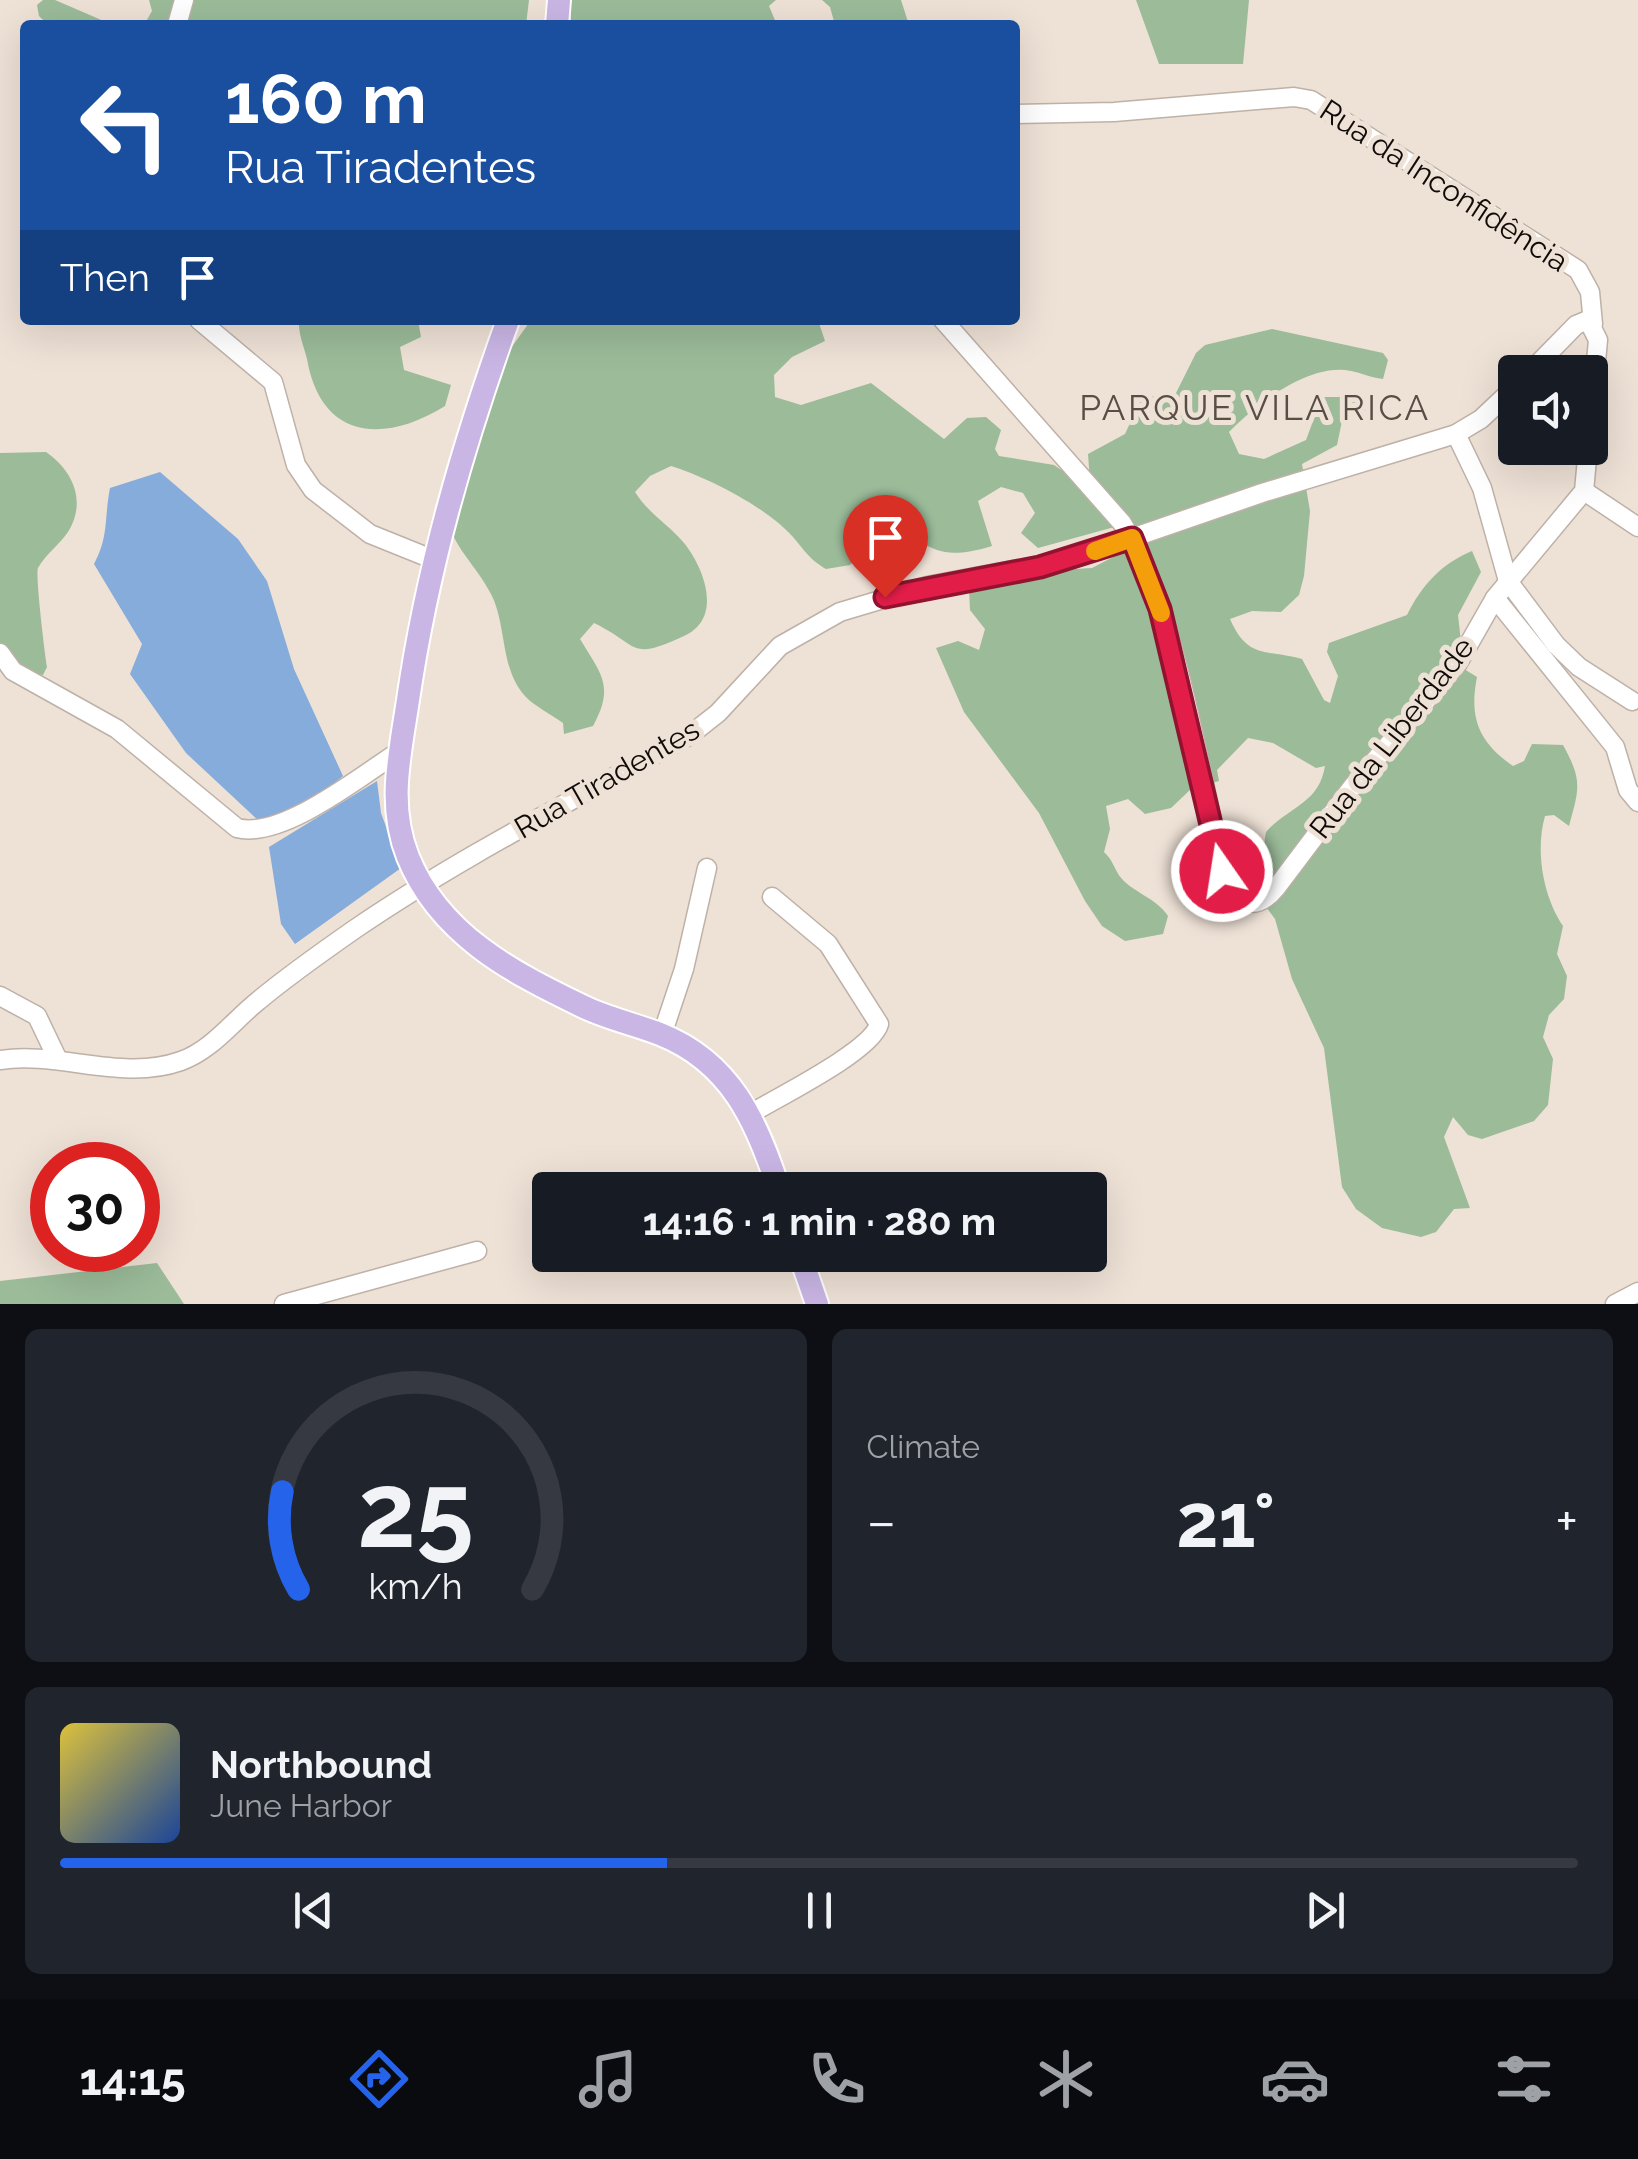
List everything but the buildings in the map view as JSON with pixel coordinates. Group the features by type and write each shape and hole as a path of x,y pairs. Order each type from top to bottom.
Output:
{"main road":[{"path":"506,325 472,419 432,559 394,796 399,827 422,883 470,942 510,970 587,1009 662,1035 710,1063 732,1084 750,1114 772,1172"},
{"path":"806,1272 817,1304"}],"street":[{"name":"Rua da Inconfidência","path":"1020,114 1114,112 1241,100 1311,100 1578,270 1590,292 1598,340 1584,490"},
{"path":"1547,355 1576,325 1585,320 1593,324"},
{"path":"205,325 273,382 282,400 296,465 313,490 370,534 432,559"},
{"path":"947,325 1132,538"},
{"path":"1498,401 1456,434 1482,488 1508,581 1556,645 1579,667 1632,701"},
{"name":"Rua Tiradentes","path":"0,1060 58,1060 107,1068 163,1066 183,1060 219,1037 310,960 422,883 690,735 718,713 780,646 815,624 913,590 1040,567 1456,434"},
{"path":"1584,490 1638,527"},
{"name":"Rua da Liberdade","path":"1132,538 1160,609 1222,871 1234,897 1248,904 1269,896 1353,786 1458,662 1494,598 1584,490"},
{"path":"1494,598 1614,747 1628,790 1638,802"},
{"path":"0,653 13,671 117,729 237,828 250,832 275,826 310,807 400,750"},
{"path":"662,1035 684,969 707,868"},
{"path":"750,1114 849,1054 875,1035 879,1024 828,944 772,897"},
{"path":"0,996 37,1016 58,1060"},
{"path":"284,1304 477,1250"},
{"path":"1615,1304 1638,1292"}],"green space":[{"path":"43,0 55,0 101,20 43,20 37,5"},
{"path":"149,0 529,0 527,20 147,20 152,11"},
{"path":"570,0 776,0 769,6 775,20 571,20"},
{"path":"822,0 901,0 907,20 834,20 830,7"},
{"path":"1136,0 1249,0 1243,64 1159,64"},
{"path":"299,325 419,325 421,337 400,347 404,370 451,385 445,406 400,426 378,429 358,427 341,419 326,406 314,386"},
{"path":"527,325 820,325 825,341 792,357 774,375 775,397 801,405 871,383 944,439 967,418 986,417 1001,430 995,449 999,456 1054,465 1085,486 1090,481 1088,454 1125,434 1143,395 1165,398 1176,393 1196,353 1205,345 1272,329 1383,353 1388,360 1383,379 1345,370 1314,374 1267,399 1229,432 1239,454 1264,459 1306,440 1322,397 1344,397 1375,406 1342,421 1337,445 1302,464 1310,511 1299,595 1281,612 1252,611 1230,619 1251,647 1302,659 1324,700 1330,703 1338,676 1327,652 1329,643 1407,615 1434,577 1472,551 1481,572 1458,615 1464,669 1477,677 1474,704 1479,728 1491,748 1513,766 1524,761 1532,744 1563,745 1574,768 1577,794 1569,826 1554,815 1545,816 1542,829 1546,887 1563,926 1557,954 1567,976 1564,999 1549,1015 1543,1037 1553,1059 1548,1105 1534,1121 1482,1139 1468,1135 1453,1117 1444,1137 1470,1208 1454,1209 1436,1232 1421,1237 1382,1228 1356,1209 1342,1187 1324,1048 1292,979 1275,919 1261,900 1259,873 1266,832 1309,797 1322,779 1325,766 1316,768 1273,743 1248,738 1217,770 1219,781 1191,789 1171,808 1145,814 1128,799 1106,806 1110,829 1104,852 1122,879 1168,916 1163,934 1125,941 1102,926 1039,813 964,712 936,648 958,641 979,650 985,629 970,610 969,588 1042,571 1092,568 1138,544 1129,523 1038,548 1021,533 1035,513 1023,493 1001,487 978,501 992,546 954,553 883,531 850,565 826,569 782,526 753,505 671,466 650,476 635,492 692,554 704,579 707,606 703,618 684,636 643,649 594,623 580,639 603,681 600,712 593,726 564,734 563,723 529,700 517,685 491,594 459,546 446,515 504,358"},
{"path":"46,452 64,468 77,498 68,532 38,568 47,667 43,675 27,673 0,652 0,453"},
{"path":"160,1268 184,1304 0,1304 0,1281 78,1272 160,1272"}],"water":[{"path":"160,472 238,539 267,581 294,669 343,776 307,805 260,822 186,753 130,674 142,644 94,564 104,536 110,488"},
{"path":"377,781 381,813 401,868 295,944 281,924 269,847"}],"slow traffic":[{"path":"1095,551 1132,538 1154,586 1161,613"}],"district":[{"name":"PARQUE VILA RICA","path":"1255,408"}],"route":[{"path":"885,597 1040,567 1132,538 1154,586 1222,871"}]}
